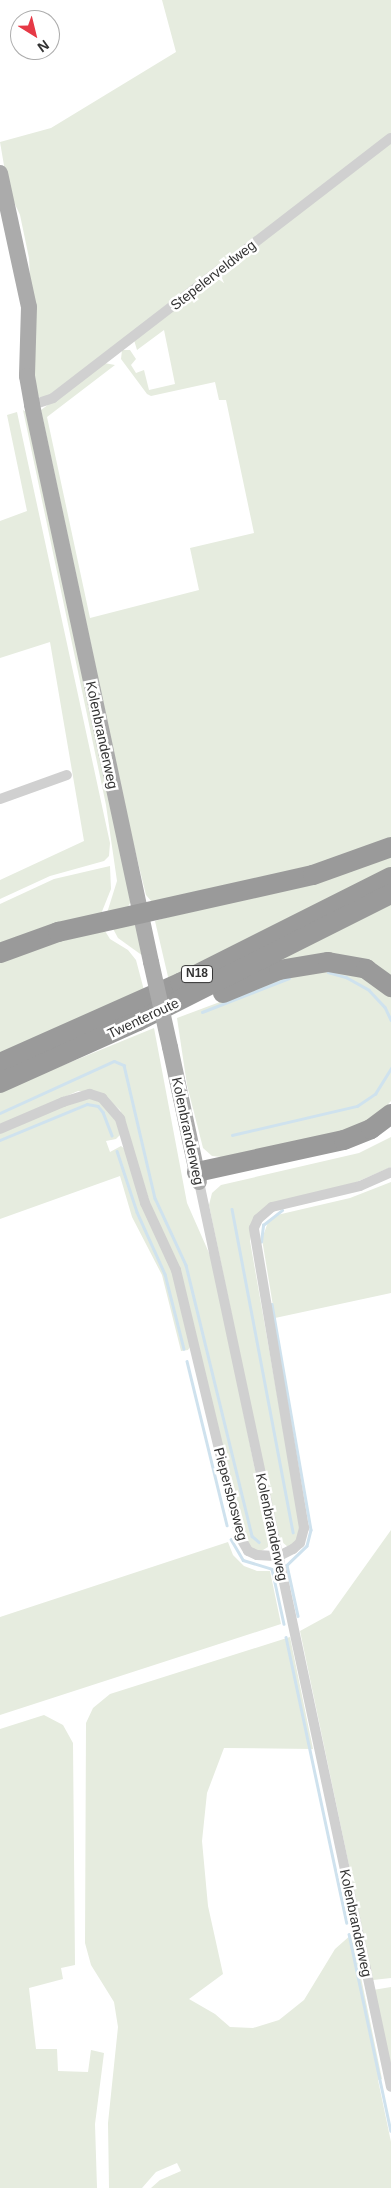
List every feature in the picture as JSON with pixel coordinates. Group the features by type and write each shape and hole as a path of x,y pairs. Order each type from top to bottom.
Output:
{"highway":[{"path":"0,953 38,938 314,875 391,848"},
{"name":"Twenteroute","path":"0,1063 180,983 391,877"},
{"name":"Twenteroute","path":"0,1083 138,1021 391,894"},
{"name":"N18","path":"138,1021 194,1004 279,970 314,962 356,965 375,974 391,987"},
{"path":"198,1177 344,1140 371,1129 391,1114"},
{"path":"198,1177 356,1147 391,1130"}],"main road":[{"name":"Kolenbranderweg","path":"0,173 29,307 28,376 32,405 198,1177"}],"street":[{"name":"Stepelerveldweg","path":"32,405 53,398 391,138"},
{"path":"0,799 67,775"},
{"name":"Piepersbosweg","path":"0,1129 64,1102 90,1094 102,1098 113,1108 120,1119 145,1203 176,1270 240,1537 248,1551 257,1556 279,1556"},
{"path":"279,1556 300,1543 304,1528 254,1228 258,1219 272,1207 360,1186 391,1172"},
{"name":"Kolenbranderweg","path":"198,1177 391,2087"}],"shaded area":[{"path":"162,0 391,0 391,134 47,397 39,397 36,394 29,258 20,215 8,189 0,142 51,128 176,52"},
{"path":"391,143 391,845 367,854 152,902 146,895 132,838 41,410 104,363 115,365 47,417 90,618 199,590 190,548 254,533 226,400 219,400 215,382 151,396 147,394 121,359 122,350 130,350 136,359 131,365 136,373 144,370 149,390 175,384 164,330 137,350 134,340"},
{"path":"23,410 28,413 131,901 127,909 107,913 117,881 106,805"},
{"path":"17,412 110,843 109,856 104,861 50,876 0,899 0,880 84,841 50,642 0,658 0,521 27,511 7,415"},
{"path":"391,851 391,871 169,981 155,921"},
{"path":"110,866 111,889 101,914 0,951 0,904 54,879"},
{"path":"391,902 391,983 377,971 259,968"},
{"path":"136,924 143,956 118,938 111,925"},
{"path":"102,926 110,939 128,950 136,960 145,994 0,1057 0,958"},
{"path":"334,968 362,975 391,997 391,1101 382,1111 355,1128 230,1158 212,1156 203,1148 187,1085 177,1018 300,972"},
{"path":"154,1028 187,1203 213,1262 268,1534 268,1547 258,1553 246,1542 196,1345 120,1110 101,1093 78,1091 0,1125 0,1091"},
{"path":"92,1098 109,1108 117,1124 120,1135 116,1139 106,1141 110,1152 121,1146 125,1149 170,1263 190,1347 188,1350 181,1351 162,1275 132,1217 120,1176 0,1219 0,1132 68,1103"},
{"path":"391,1137 391,1167 352,1184 276,1202 252,1228 250,1241 300,1525 297,1543 288,1547 281,1541 274,1519 209,1205 212,1193 221,1185 359,1153"},
{"path":"391,1182 391,1293 275,1318 262,1239 268,1222 277,1215 350,1198"},
{"path":"391,1530 391,1978 373,1980 300,1631 331,1614"},
{"path":"228,1542 233,1555 244,1566 257,1571 270,1571 281,1624 0,1715 0,1617"},
{"path":"290,1637 313,1749 224,1748 207,1793 202,1841 208,1906 223,1974 189,1999 215,2014 230,2027 253,2028 279,2020 304,2000 335,1949 352,1934 382,2079 378,2080 391,2142 391,2188 151,2188 160,2180 181,2171 177,2163 156,2172 142,2188 109,2188 108,2123 118,2027 114,2002 91,1965 85,1943 86,1723 93,1708 110,1694"},
{"path":"44,1715 63,1725 73,1743 75,1965 61,1968 63,1979 29,1988 36,2049 57,2049 58,2071 88,2072 91,2050 104,2053 95,2124 97,2188 0,2188 0,1729"},
{"path":"391,1987 391,2071 373,1990"}],"waterway":[{"path":"328,972 346,977 369,990 385,1007 391,1020"},
{"path":"202,1012 289,978"},
{"path":"0,1113 114,1061 124,1065 155,1198 186,1265 252,1536 259,1542"},
{"path":"232,1135 357,1106 375,1094 391,1068"},
{"path":"0,1140 87,1104 98,1106 103,1112 112,1135"},
{"path":"117,1151 137,1212 165,1274 184,1349"},
{"path":"232,1209 293,1532"},
{"path":"261,1242 263,1225 282,1210"},
{"path":"272,1304 311,1530 307,1546 287,1565 298,1616"},
{"path":"187,1361 227,1525"},
{"path":"231,1539 243,1560 272,1569 284,1624"},
{"path":"286,1637 347,1923"},
{"path":"349,1934 391,2131"}]}
